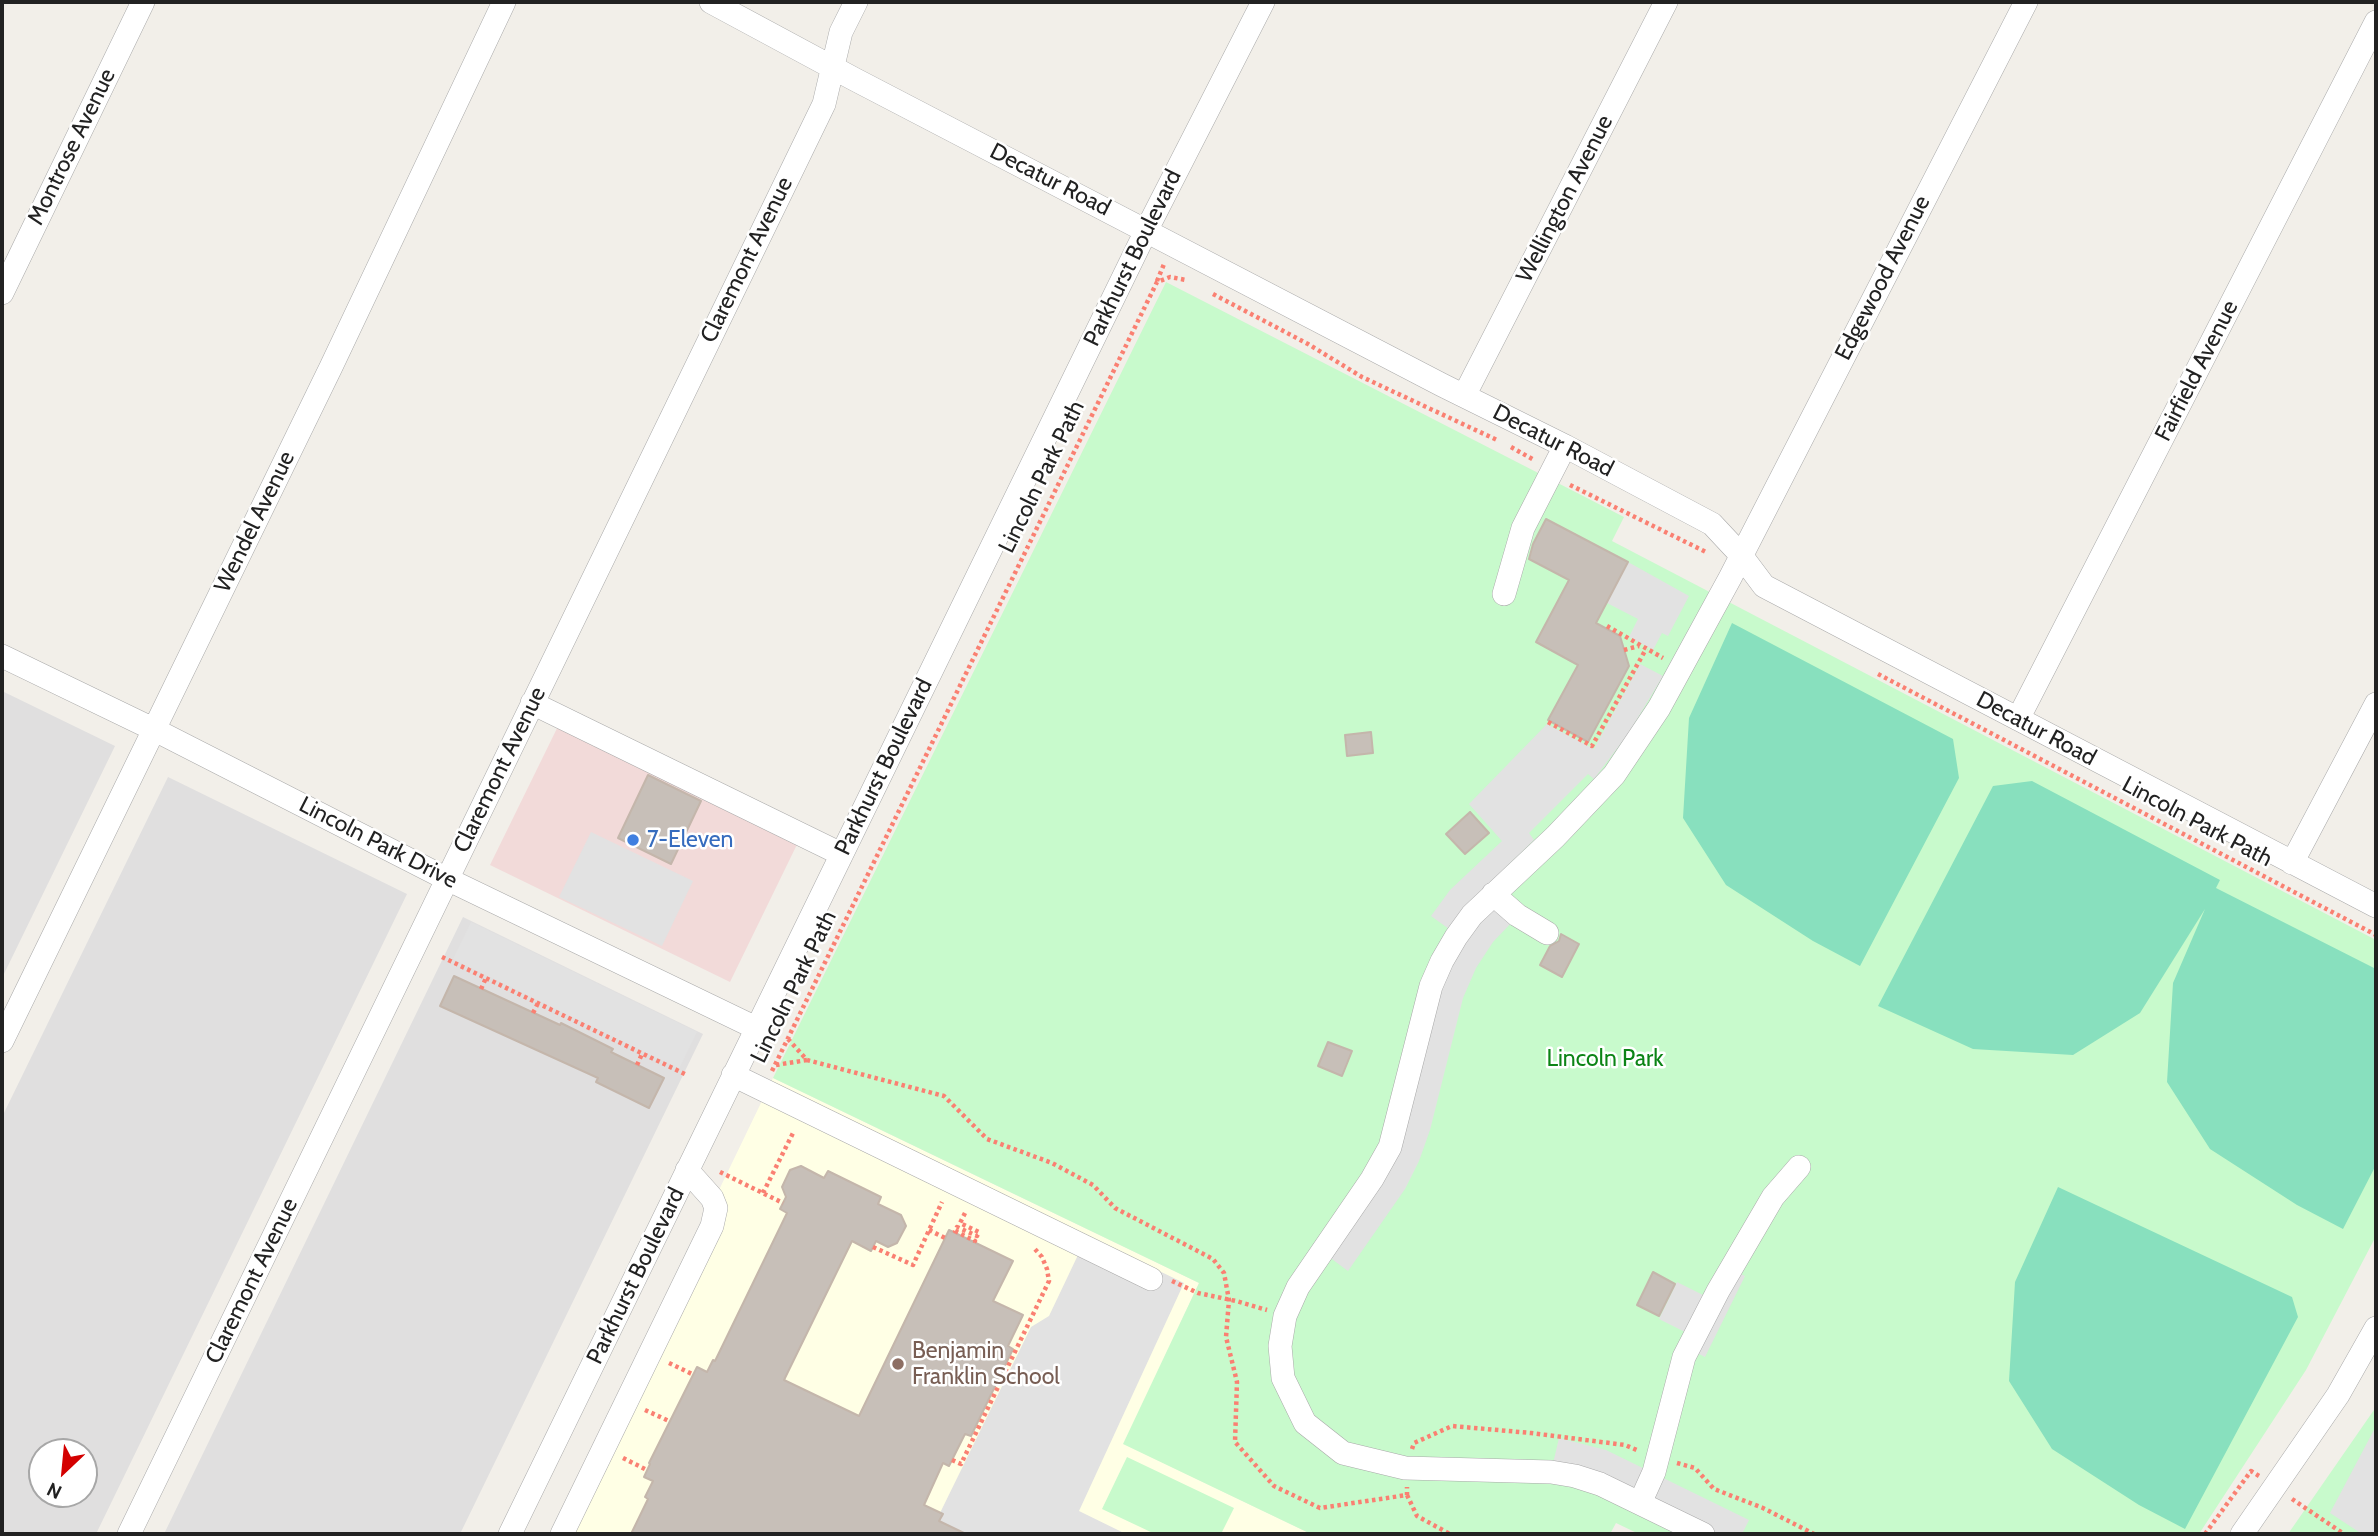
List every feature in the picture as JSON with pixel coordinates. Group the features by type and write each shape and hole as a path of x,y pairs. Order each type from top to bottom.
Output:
{"street":[{"name":"Montrose Avenue","path":"2,293 143,2"},
{"name":"Wendel Avenue","path":"2,1041 331,367 504,2"},
{"name":"Decatur Road","path":"710,2 1712,524 1740,554 1764,586 2376,906"},
{"name":"Claremont Avenue","path":"129,1534 824,104 841,32 856,2"},
{"name":"Parkhurst Boulevard","path":"510,1534 1146,230 1263,2"},
{"name":"Wellington Avenue","path":"1464,396 1666,2"},
{"name":"Edgewood Avenue","path":"1703,1534 1600,1484 1575,1476 1551,1472 1405,1468 1343,1453 1305,1423 1283,1378 1280,1346 1285,1316 1317,1257 1373,1179 1390,1147 1401,1113 1416,1040 1436,974 1456,937 1493,894 1588,804 1636,745 1698,638 2026,2"},
{"name":"Fairfield Avenue","path":"2018,719 2376,22"},
{"path":"1504,594 1523,528 1565,446"},
{"name":"Lincoln Park Drive","path":"2,656 153,729 447,879 756,1028"},
{"path":"532,703 841,854"},
{"path":"2292,863 2376,704"},
{"path":"1493,894 1517,915 1547,933"},
{"path":"733,1075 1151,1279"},
{"path":"1640,1503 1654,1472 1684,1357 1718,1291 1773,1197 1799,1167"},
{"path":"562,1534 712,1226 716,1208 712,1198 687,1170"},
{"path":"2242,1534 2338,1395 2376,1328"}],"path":[{"name":"Lincoln Park Path","path":"767,1081 1157,282 1165,259"},
{"path":"1157,282 1182,278 1194,284"},
{"path":"1205,290 1308,344 1394,394 1498,440"},
{"path":"1510,446 1539,464"},
{"path":"1567,483 1709,554"},
{"path":"1607,625 1669,661"},
{"path":"1624,650 1640,645"},
{"path":"1548,722 1592,746 1646,649"},
{"name":"Lincoln Park Path","path":"1876,673 2376,935"},
{"path":"442,957 687,1076"},
{"path":"481,989 486,978"},
{"path":"533,1013 538,1003"},
{"path":"586,1035 589,1028"},
{"path":"637,1065 642,1054"},
{"path":"775,1065 807,1060"},
{"path":"783,1126 806,1137"},
{"path":"763,1193 794,1131"},
{"path":"720,1172 783,1203"},
{"path":"930,1196 977,1219"},
{"path":"873,1247 912,1265 942,1202"},
{"path":"965,1213 960,1223 979,1232 977,1236 957,1227 955,1231 974,1242"},
{"path":"929,1230 945,1238"},
{"path":"952,1460 961,1464 1049,1281 1042,1257 1027,1243"},
{"path":"1183,1286 1198,1293 1275,1313"},
{"path":"664,1360 694,1375"},
{"path":"641,1408 669,1421"},
{"path":"618,1456 647,1470"},
{"path":"2206,1534 2251,1471"},
{"path":"1407,1495 1418,1516 1450,1534"},
{"path":"2297,1502 2344,1534"}],"shaded area":[{"path":"1628,562 1689,596 1668,636 1662,633 1653,650 1629,637 1638,619 1607,603"},
{"path":"1640,664 1663,676 1628,734 1594,779 1588,774 1529,833 1534,840 1470,902 1449,929 1431,916 1450,890 1502,841 1469,804 1547,724 1594,749"},
{"path":"2,691 115,746 2,978"},
{"path":"566,710 806,826 730,982 490,865"},
{"path":"168,777 407,894 96,1534 2,1534 2,1117"},
{"path":"591,832 693,881 662,946 559,897"},
{"path":"1494,905 1514,920 1493,942 1476,968 1463,998 1430,1130 1419,1161 1405,1189 1348,1271 1321,1251 1372,1179 1442,961"},
{"path":"463,917 703,1034 460,1534 164,1534"},
{"path":"471,922 697,1032 679,1069 453,959"},
{"name":"Benjamin Franklin School","path":"773,1078 1199,1283 1124,1444 1311,1534 553,1534"},
{"path":"1087,1236 1184,1283 1079,1511 1126,1534 966,1534 939,1521 943,1514 940,1513 1031,1327 1049,1316"},
{"path":"1725,1266 1745,1276 1705,1357 1683,1346 1689,1334 1659,1319 1677,1282 1709,1298"},
{"path":"2376,1426 2376,1534 2362,1534 2330,1513"},
{"path":"1559,1438 1606,1450 1749,1520 1742,1534 1703,1534 1551,1472"}],"green space":[{"name":"Lincoln Park","path":"1166,282 1624,517 1612,541 2376,940 2376,1236 2306,1370 2199,1534 1639,1534 1616,1523 1610,1534 1311,1534 1123,1444 1199,1283 773,1078"},
{"path":"1732,623 1953,739 1959,778 1860,966 1813,941 1726,885 1683,818 1689,718"},
{"path":"2032,781 2220,880 2216,888 2376,969 2376,1165 2343,1229 2297,1205 2210,1149 2167,1082 2173,983 2205,909 2140,1013 2073,1055 1973,1049 1878,1006 1993,786"},
{"path":"2058,1187 2292,1297 2298,1317 2185,1529 2139,1505 2052,1449 2009,1381 2015,1282"},
{"path":"2376,1407 2376,1534 2288,1534"},
{"path":"1127,1457 1234,1508 1221,1534 1155,1534 1102,1509"}],"building":[{"path":"1546,519 1628,562 1596,623 1620,636 1629,666 1588,742 1548,720 1578,665 1536,642 1569,580 1529,559 1533,544"},
{"path":"1371,732 1373,753 1347,756 1345,735"},
{"path":"648,775 701,801 671,864 618,838"},
{"path":"1470,812 1489,833 1465,854 1446,834"},
{"path":"1561,934 1579,944 1562,977 1540,965 1550,946 1559,941"},
{"path":"454,976 560,1025 561,1023 664,1078 649,1108 596,1082 598,1078 440,1006"},
{"path":"1328,1042 1352,1051 1342,1076 1318,1066"},
{"name":"Benjamin Franklin School","path":"801,1166 824,1178 828,1171 881,1197 878,1204 901,1215 906,1226 897,1243 888,1247 876,1241 871,1251 852,1241 784,1380 859,1416 949,1230 1013,1261 993,1301 1023,1315 1008,1346 1013,1349 971,1436 965,1434 949,1466 943,1463 924,1505 943,1514 939,1521 966,1534 631,1534 648,1499 645,1497 653,1481 644,1477 649,1463 697,1367 707,1372 713,1360 715,1361 787,1213 780,1209 786,1197 782,1187 790,1170"},
{"path":"1653,1272 1675,1284 1659,1316 1637,1305"}],"place":[{"name":"7-Eleven","path":"633,840"},
{"name":"Benjamin Franklin School","path":"898,1364"}]}
